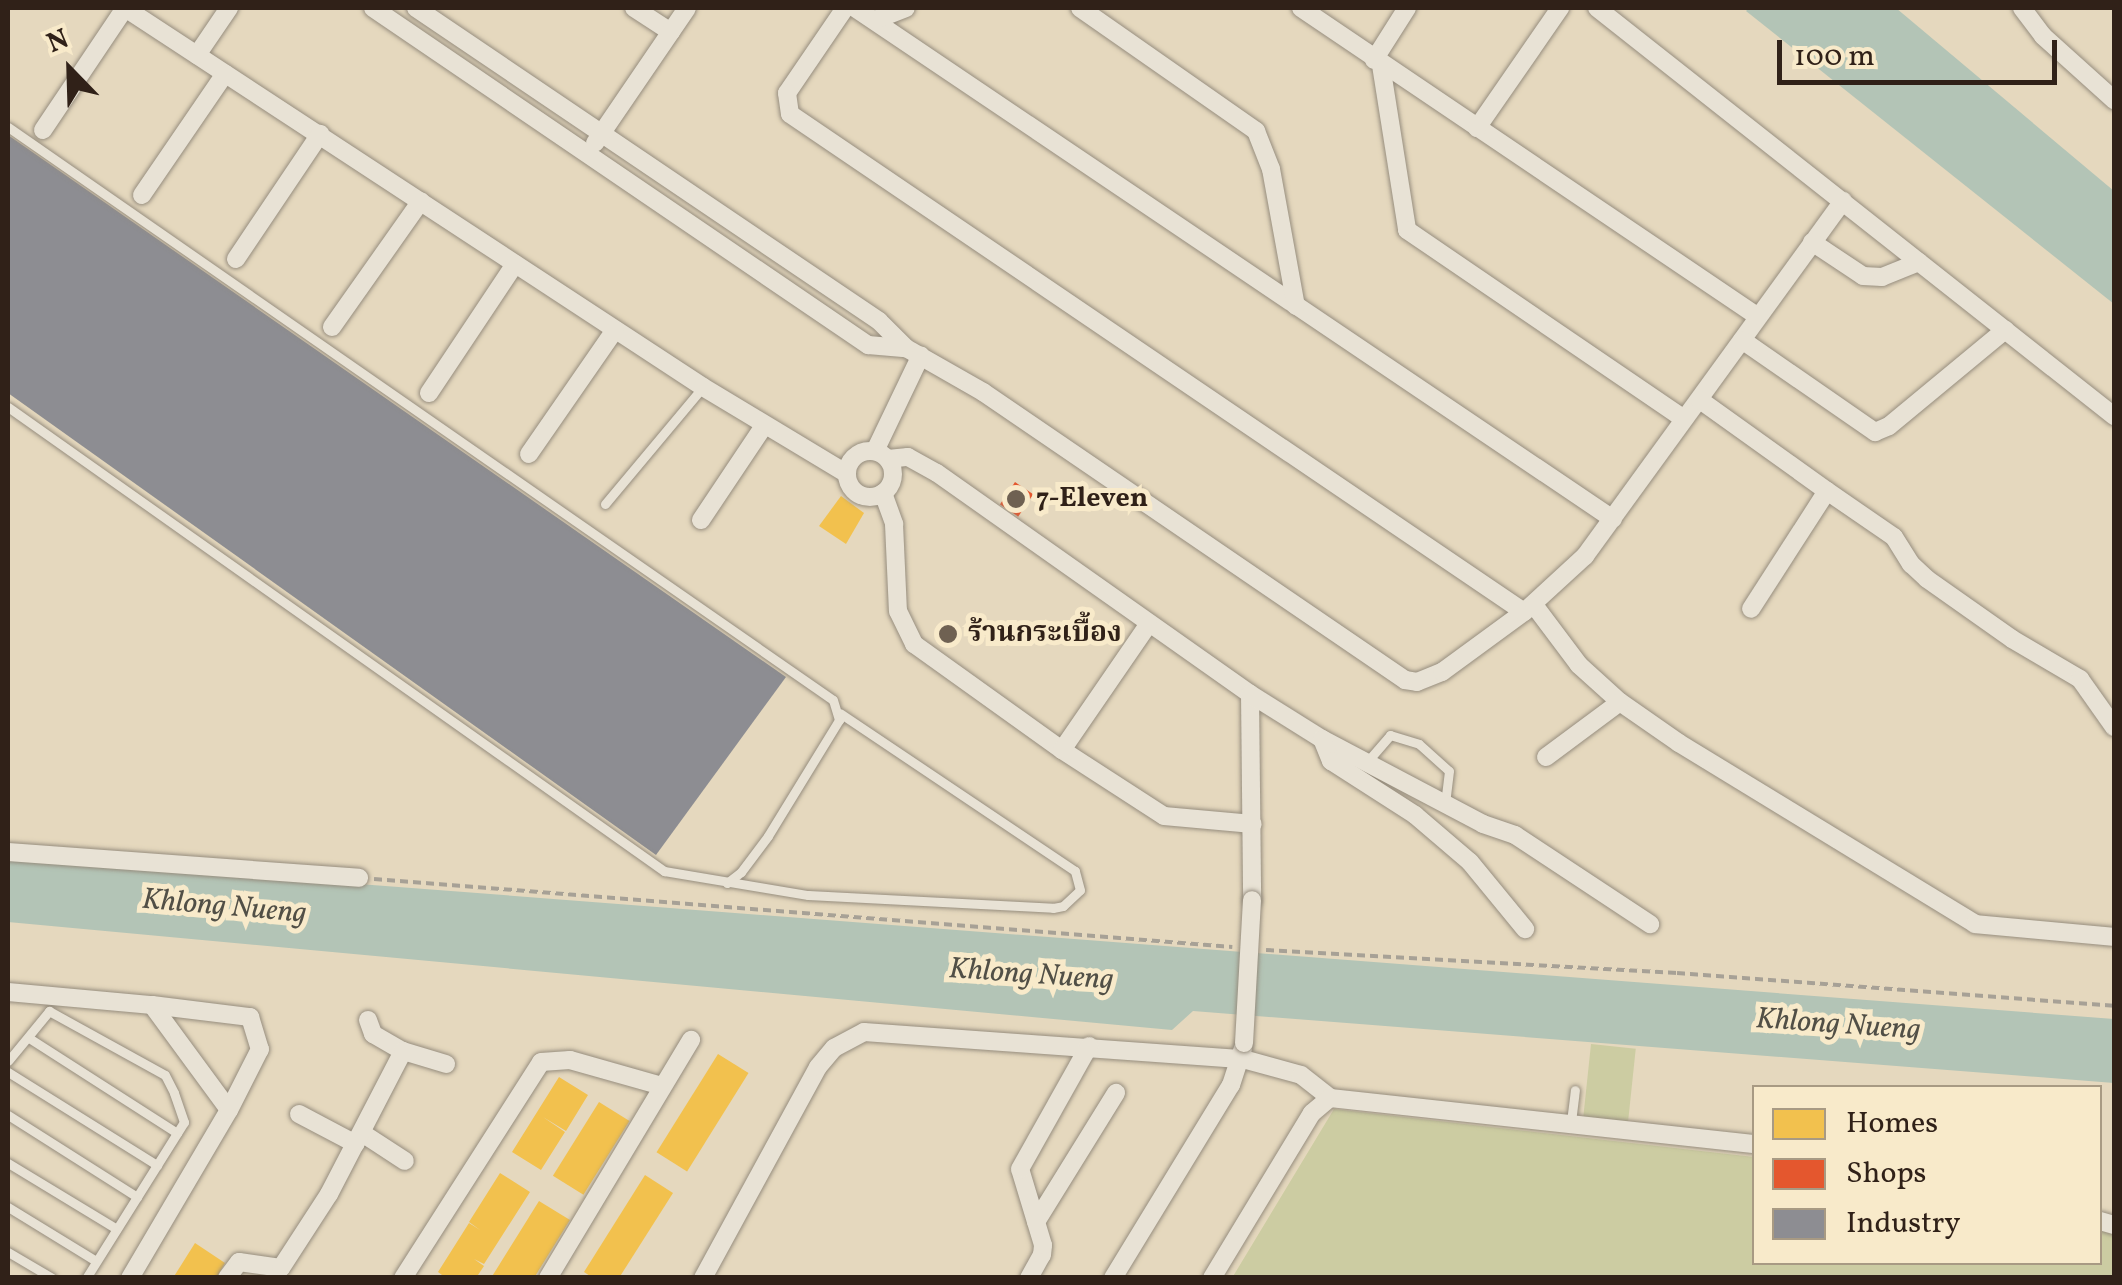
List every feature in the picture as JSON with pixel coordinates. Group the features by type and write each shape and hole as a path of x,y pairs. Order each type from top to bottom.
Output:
{"street":[{"path":"42,130 125,8 703,388 848,474"},
{"path":"197,55 229,8"},
{"path":"373,8 868,345 913,351"},
{"path":"416,8 879,320 913,351 983,392 1405,680 1431,679 1568,575 1613,519 1842,201"},
{"path":"634,8 671,32"},
{"path":"587,154 687,8"},
{"path":"846,8 787,92 790,114 1529,608 1579,664 1620,702 1974,924 2114,938"},
{"path":"855,8 1613,519"},
{"path":"875,20 906,8"},
{"path":"1080,8 1256,130 1270,169 1296,306"},
{"path":"1300,8 1758,316"},
{"path":"1408,8 1378,62 1407,230 1684,419"},
{"path":"1477,128 1560,8"},
{"path":"1597,8 2114,416"},
{"path":"2022,8 2043,36 2114,100"},
{"path":"142,195 225,74"},
{"path":"236,259 320,134"},
{"path":"332,328 421,201"},
{"path":"1812,242 1862,276 1882,277 1919,262"},
{"path":"429,393 515,264"},
{"path":"530,454 615,330"},
{"path":"1742,340 1875,432 1889,426 2005,330"},
{"path":"913,351 882,455 894,474 883,493 894,524 896,600 906,633 1062,750 1164,816 1253,824"},
{"path":"1700,400 1894,538 1927,578 2012,639 2080,679 2114,728"},
{"path":"701,520 764,426"},
{"path":"883,493 862,496 852,487 848,474 856,456 908,457 937,473 1148,625 1322,740 1548,854 1650,924"},
{"path":"1751,609 1827,490"},
{"path":"1062,750 1148,625"},
{"path":"1113,1278 1231,1086 1243,1051 1252,900 1250,694"},
{"path":"1546,756 1620,702"},
{"path":"1322,740 1331,761 1415,816 1470,862 1526,930"},
{"path":"8,852 359,878"},
{"path":"8,992 250,1017 260,1049 229,1110 130,1278"},
{"path":"152,1005 229,1110"},
{"path":"368,1020 374,1034 403,1052 446,1064"},
{"path":"704,1278 818,1067 849,1038 882,1030 1089,1046 1243,1051 1300,1074 1330,1098 1752,1144"},
{"path":"548,1278 691,1040"},
{"path":"1029,1278 1042,1256 1020,1170 1089,1046"},
{"path":"226,1278 238,1262 281,1268 359,1139 403,1052"},
{"path":"403,1278 541,1062 570,1060 662,1086"},
{"path":"1036,1222 1116,1093"},
{"path":"1212,1278 1312,1112 1330,1098"},
{"path":"300,1114 405,1161"}],"lane":[{"path":"8,128 813,684 833,700 840,714 1075,872 1080,890 1054,908 808,895 664,870 8,407"},
{"path":"605,504 703,388"},
{"path":"726,883 741,872 768,836 840,714"},
{"path":"1366,763 1390,735 1419,744 1450,771 1444,803"},
{"path":"8,1062 50,1011 165,1075 184,1122 86,1278"},
{"path":"28,1038 177,1133"},
{"path":"8,1072 157,1165"},
{"path":"1571,1122 1576,1090"},
{"path":"8,1115 137,1197"},
{"path":"8,1163 117,1229"},
{"path":"8,1207 96,1262"},
{"path":"8,1252 52,1278"}],"path":[{"path":"359,878 1248,949 1677,973 2114,1006"}],"green space":[{"path":"1591,1044 1636,1049 1628,1122 1583,1118"},
{"path":"1334,1109 1752,1157 1752,1265 2102,1265 2102,1228 2114,1231 2114,1277 1232,1278"}],"water":[{"path":"1896,8 2114,191 2114,304 1746,11"},
{"name":"Khlong Nueng","path":"8,857 2114,1019 2114,1083 1193,1011 1172,1030 8,922"}],"building: Homes":[{"path":"841,496 864,513 846,544 819,526"},
{"path":"718,1054 749,1073 687,1171 657,1152"},
{"path":"559,1077 588,1095 566,1131 543,1117 565,1132 541,1170 512,1152"},
{"path":"599,1102 630,1121 583,1195 553,1176"},
{"path":"500,1173 530,1192 484,1264 474,1259 484,1266 476,1278 446,1278 438,1272 469,1223 480,1230 469,1222"},
{"path":"645,1175 673,1193 619,1278 593,1278 584,1272"},
{"path":"539,1201 570,1220 534,1278 491,1278"},
{"path":"195,1243 225,1263 218,1275 173,1278"}],"building: Shops":[{"name":"7-Eleven","path":"1015,482 1033,494 1018,517 1000,504"}],"building: Industry":[{"path":"8,135 786,677 656,855 8,393"}],"place":[{"name":"7-Eleven","path":"1016,499"},
{"name":"ร้านกระเบื้อง","path":"948,634"}]}
